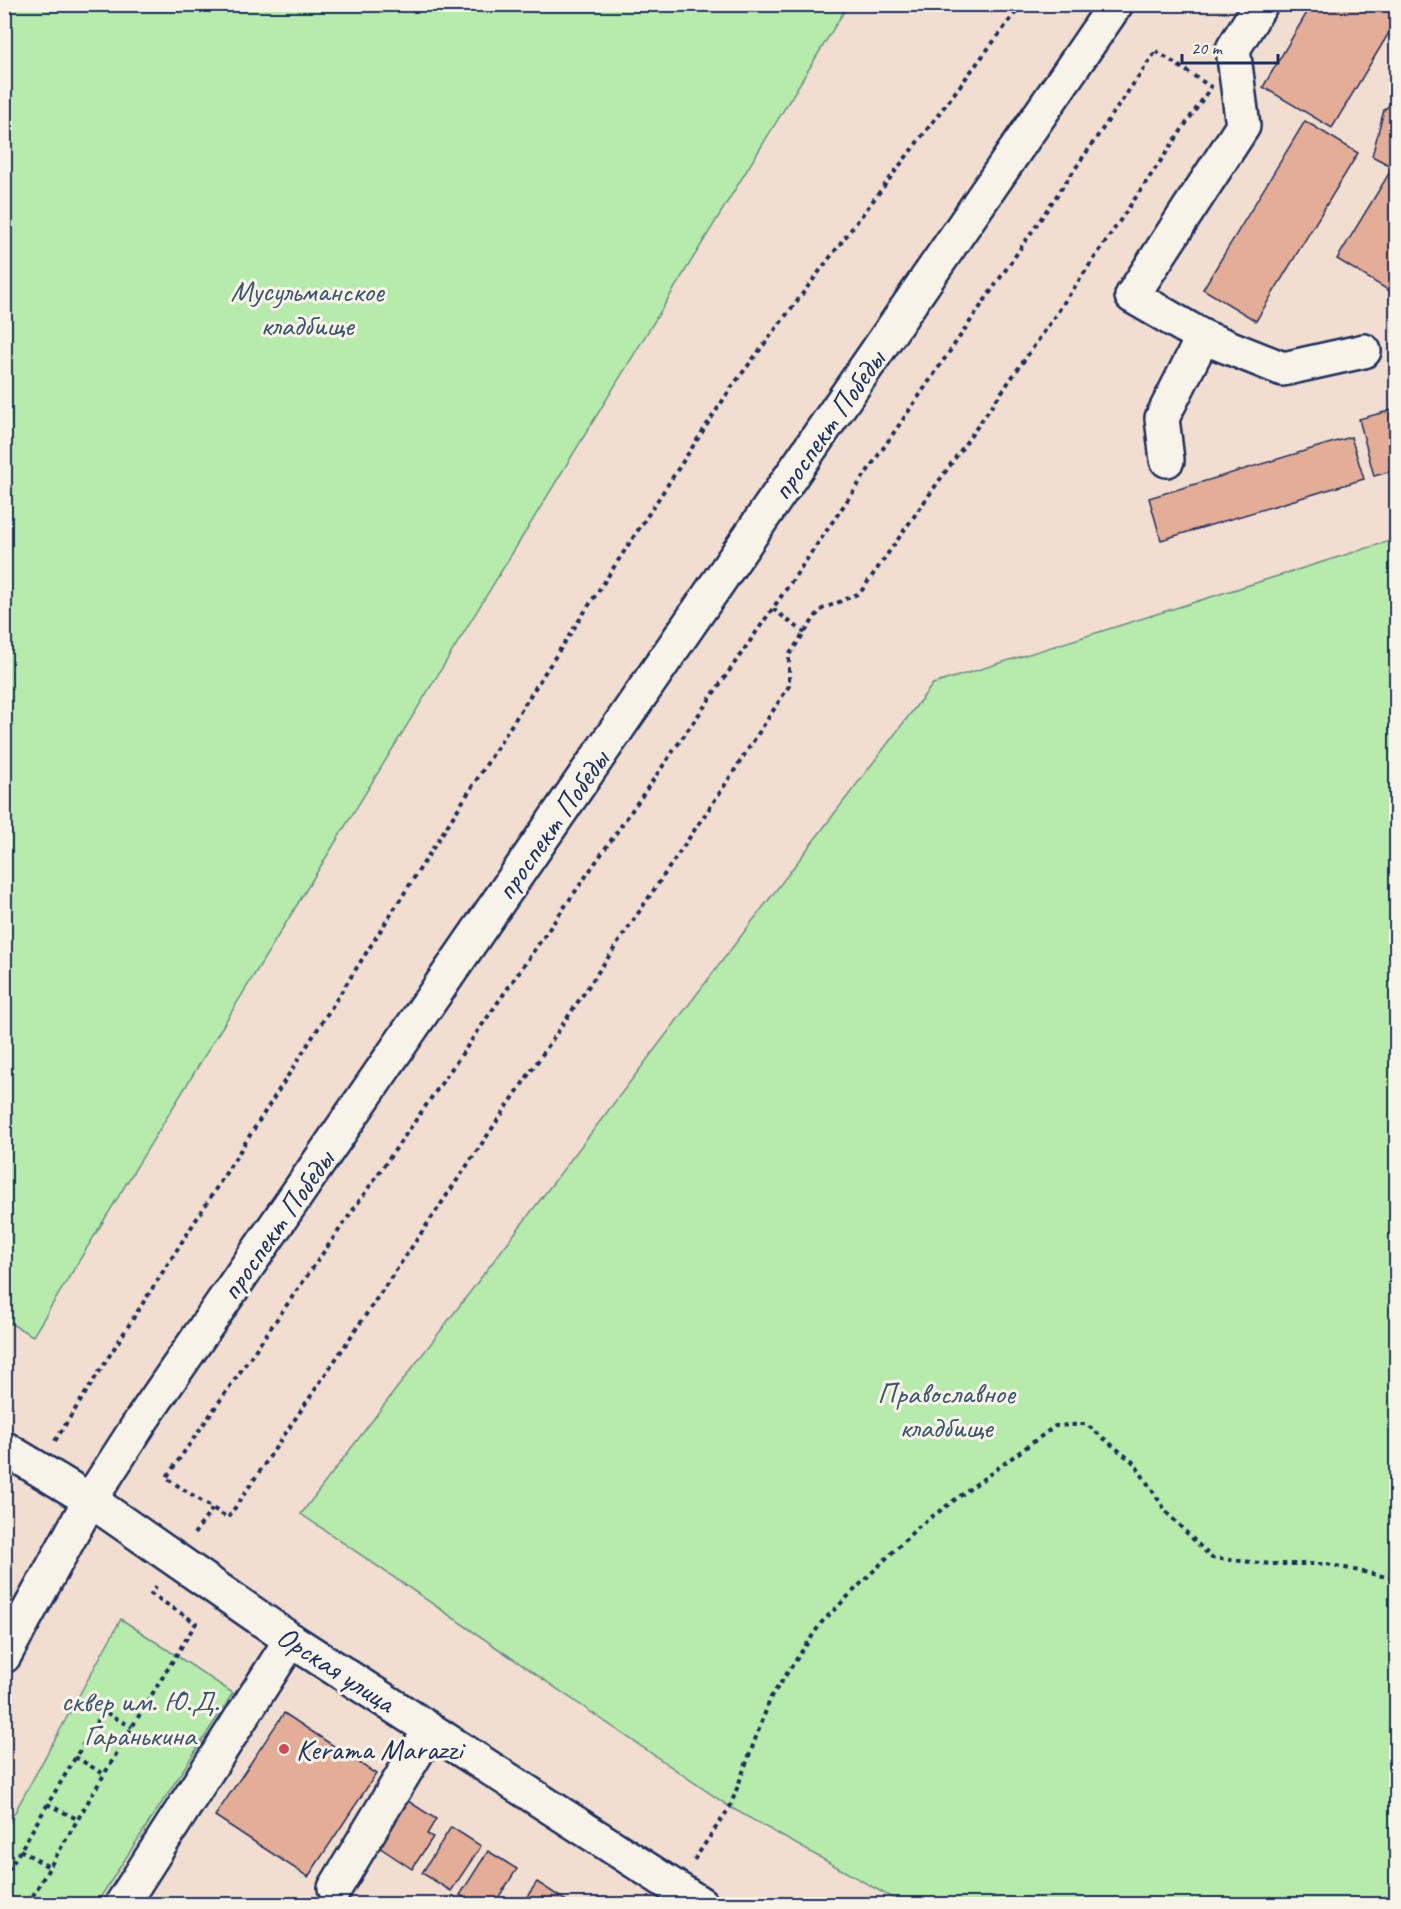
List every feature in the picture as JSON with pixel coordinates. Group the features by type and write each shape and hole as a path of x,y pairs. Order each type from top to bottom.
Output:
{"main road":[{"name":"проспект Победы","path":"4,1656 90,1500 143,1418 1116,4"},
{"path":"1261,4 1233,49 1243,126 1132,296 1203,338 1283,369 1364,351"},
{"path":"1167,460 1162,418 1203,338"},
{"name":"Орская улица","path":"4,1448 39,1467 90,1500 291,1640 688,1896"},
{"path":"122,1905 291,1640"},
{"path":"335,1888 430,1730"}],"path":[{"path":"39,1467 544,674 731,388 1022,4"},
{"path":"1156,51 1211,87 1038,342 860,593 820,610 789,655 789,686 228,1518 166,1478 773,609 1156,51"},
{"path":"773,609 805,633"},
{"path":"688,1896 730,1807 771,1697 821,1623 918,1527 1055,1426 1086,1424 1134,1463 1168,1514 1212,1558 1270,1564 1327,1564 1396,1579"},
{"path":"28,1905 77,1819 196,1623 151,1593"},
{"path":"4,1878 103,1711 132,1727"},
{"path":"75,1757 104,1774"},
{"path":"47,1804 77,1819"},
{"path":"20,1850 49,1867"}],"green space":[{"name":"Мусульманское кладбище","path":"5,4 848,5 33,1336 4,1320"},
{"name":"Православное кладбище","path":"1396,539 1396,1904 903,1904 730,1807 301,1514 933,684"},
{"name":"сквер им. Ю.Д. Гаранькина","path":"121,1619 233,1693 96,1904 5,1904 5,1830"}],"building":[{"path":"1312,4 1396,4 1396,21 1332,128 1263,87"},
{"path":"1396,99 1396,295 1337,259 1393,167 1372,156 1384,110"},
{"path":"1305,121 1358,153 1256,321 1203,289"},
{"path":"1396,409 1396,470 1374,476 1359,419"},
{"path":"1351,437 1364,479 1161,540 1149,498"},
{"path":"284,1713 376,1774 308,1877 215,1816"},
{"path":"408,1801 436,1819 427,1834 433,1837 412,1869 379,1847"},
{"path":"451,1827 481,1846 451,1891 422,1873"},
{"path":"488,1851 517,1869 494,1904 475,1904 460,1895"},
{"path":"537,1882 571,1904 522,1904"}],"place":[{"name":"Kerama Marazzi","path":"284,1749"}]}
